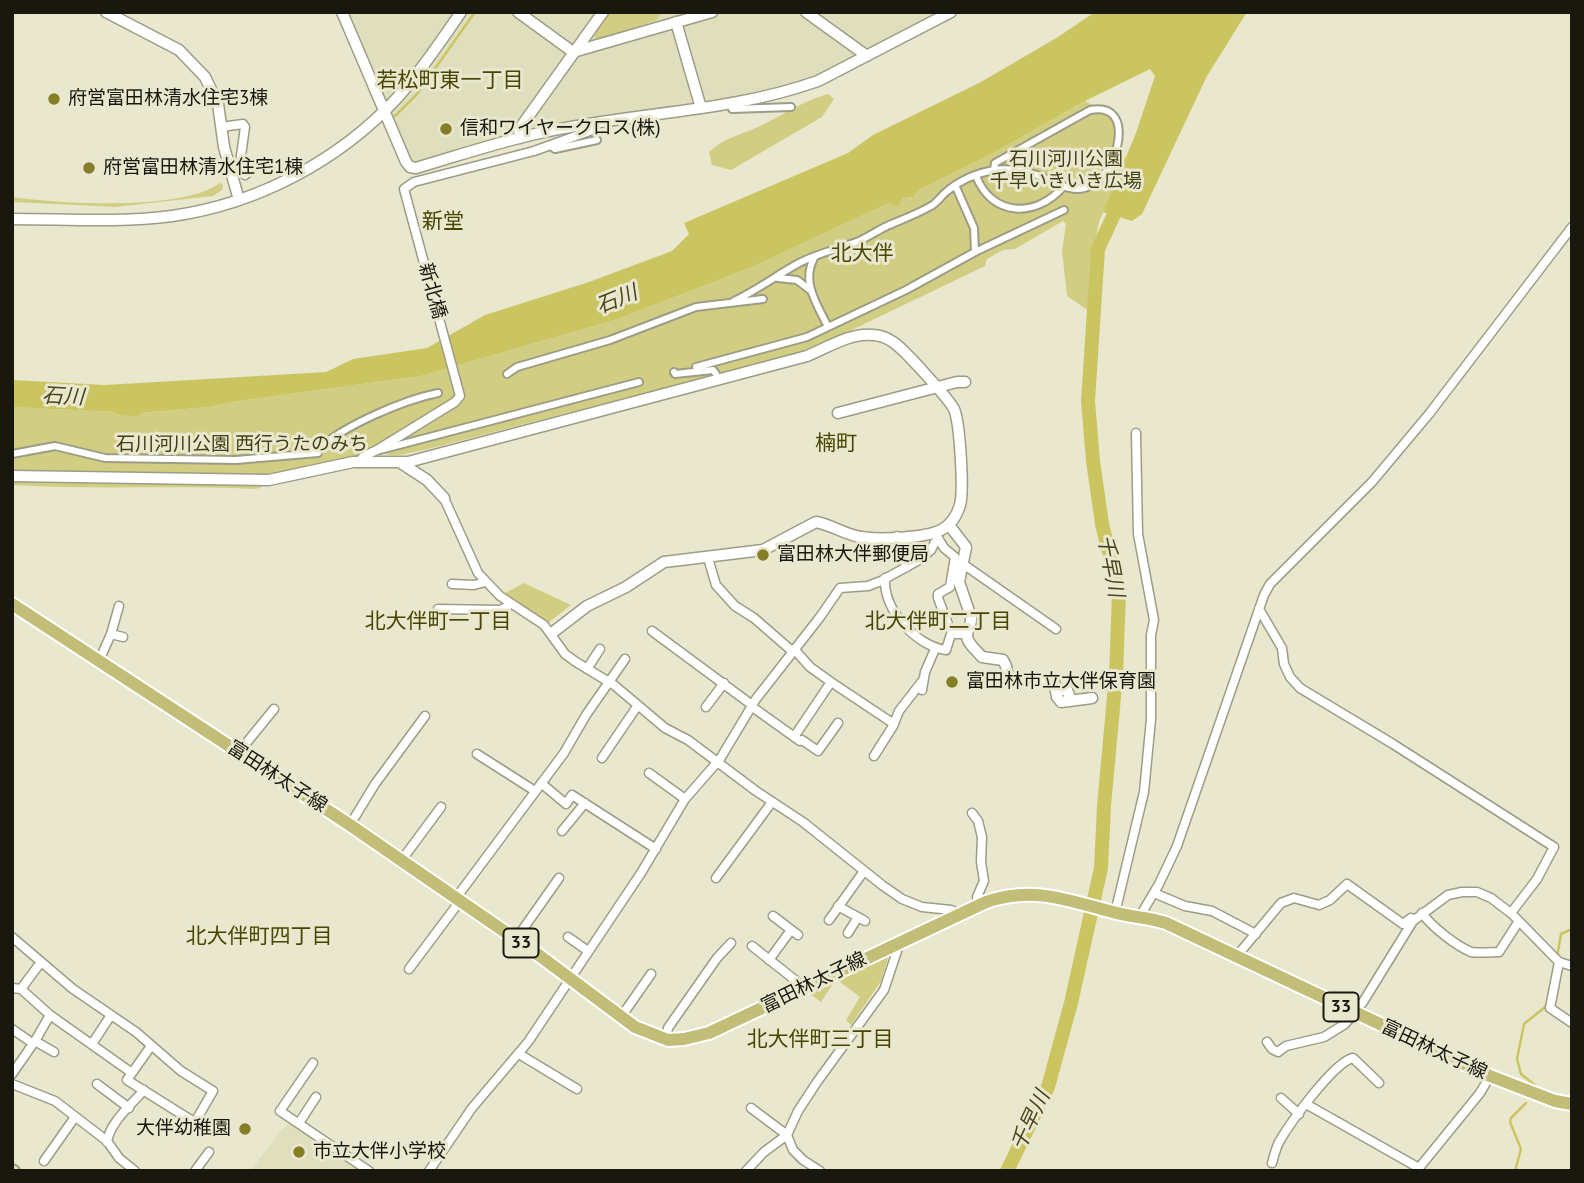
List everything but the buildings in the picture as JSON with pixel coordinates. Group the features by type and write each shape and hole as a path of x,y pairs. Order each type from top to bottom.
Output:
{"main road":[{"name":"富田林太子線","path":"12,604 350,825 516,939 621,1017 642,1031 666,1040 709,1033 979,905 1004,897 1028,894 1140,916 1177,928 1490,1076 1555,1101 1572,1104"}],"street":[{"path":"106,12 179,50 212,89 239,200"},
{"path":"342,12 406,162 412,168 520,138 730,104 805,86 951,12"},
{"path":"12,219 171,216 266,191 310,168 362,131 411,82 461,12"},
{"path":"519,12 574,52"},
{"path":"520,138 519,130 524,121 603,12"},
{"path":"574,52 712,12"},
{"path":"806,12 867,56"},
{"path":"676,22 701,108"},
{"path":"730,104 733,109 744,110 791,107"},
{"path":"734,301 799,263 861,240 933,205 956,185 994,170 1038,175 1063,187 1081,189 1091,186 1107,172 1119,136 1119,125 1115,117 1098,108 1080,114 995,163 994,170"},
{"path":"221,127 243,124 246,127 239,170 245,175 251,170"},
{"path":"551,146 595,129 594,124"},
{"path":"551,146 555,149 597,140"},
{"name":"新北橋","path":"377,450 460,396 404,188 551,146"},
{"path":"976,176 979,185 989,197 1002,206 1017,210 1031,208 1048,200 1063,187"},
{"path":"956,185 971,218 975,252"},
{"path":"696,367 807,337 1065,210"},
{"path":"1140,916 1177,846 1270,584 1372,482 1429,414 1572,228"},
{"path":"815,256 809,267 808,281 828,327"},
{"path":"776,278 797,280 811,291"},
{"path":"507,374 517,367 610,340 696,306 763,299"},
{"path":"12,477 269,480 359,461 401,463 807,356 861,335 877,335 894,342 952,406 958,426 961,503 955,518 938,536 925,556 907,567 868,586 840,588 752,706 718,761 685,799 656,849 519,1054 472,1108 429,1171"},
{"path":"674,372 713,370 716,374"},
{"path":"359,461 377,450 639,382"},
{"path":"838,413 965,382"},
{"path":"12,454 55,446 118,458 236,460 318,454 317,450 338,433 419,397 438,393"},
{"path":"1113,912 1144,792 1151,719 1154,620 1138,534 1136,433"},
{"path":"401,463 427,480 444,498 478,573 485,582 510,603 538,620 552,634 565,654 610,682 665,728 718,761 803,822 902,899 922,907 951,910 960,914"},
{"path":"552,634 587,606 626,587 664,562 763,550 816,522 862,537 938,536"},
{"path":"948,525 966,547 959,582 972,623 967,634 969,641 982,657 1003,660 1009,683 1051,678 1054,680 1060,702 1092,698"},
{"path":"885,578 885,585 902,623 923,642 935,649 947,650 952,631 938,594 950,587 955,557 944,548 938,536"},
{"path":"897,537 897,545 907,567"},
{"path":"708,558 716,585 735,606 754,618 810,667 894,724"},
{"path":"963,564 1056,629"},
{"path":"452,584 474,586 485,582"},
{"path":"438,609 500,610 510,603"},
{"path":"99,661 119,606"},
{"path":"1259,609 1282,648 1284,664 1290,677 1300,688 1554,847 1537,879 1511,913"},
{"path":"652,631 794,737 818,751 838,723"},
{"path":"952,631 955,634 967,634"},
{"path":"111,634 123,637"},
{"path":"587,669 600,649"},
{"path":"922,690 929,660 935,649"},
{"path":"409,969 564,752 625,659"},
{"path":"874,756 894,724 899,710 923,680"},
{"path":"794,737 831,682"},
{"path":"705,708 723,683"},
{"path":"603,758 638,705"},
{"path":"239,752 274,709"},
{"path":"350,825 382,774 425,716"},
{"path":"477,754 535,791"},
{"path":"649,773 685,799"},
{"path":"541,783 566,804 572,795 656,849"},
{"path":"716,878 772,802"},
{"path":"562,831 584,803"},
{"path":"401,861 441,807"},
{"path":"972,813 978,821 982,837 981,862 984,881 977,897 979,905"},
{"path":"829,920 864,871"},
{"path":"516,939 559,878"},
{"path":"1236,957 1281,903 1294,898 1319,905 1330,900 1346,884 1403,924 1418,912 1422,913 1453,940 1478,953 1499,952 1519,921"},
{"path":"1267,1042 1278,1052 1286,1046 1324,1037 1345,1024 1412,921 1448,895 1461,892 1484,895 1511,913 1559,962 1572,966"},
{"path":"1154,893 1185,906 1212,911 1256,934"},
{"path":"838,906 861,919 848,933"},
{"path":"769,960 795,932 773,916"},
{"path":"12,937 73,989 111,1015 151,1046 181,1072 214,1091 198,1124 127,1080 151,1046"},
{"path":"568,937 588,951"},
{"path":"746,1171 764,1152 787,1135 798,1111 817,1082 887,986 900,942"},
{"path":"666,1040 668,1028 717,958 731,943"},
{"path":"752,946 802,989"},
{"path":"41,962 17,988 132,1073"},
{"path":"1559,962 1550,1008 1572,1023"},
{"path":"621,1017 651,974"},
{"path":"12,1074 50,1015"},
{"path":"92,1044 111,1015"},
{"path":"12,1029 54,1052"},
{"path":"519,1054 577,1089"},
{"path":"1272,1163 1278,1143 1306,1104 1344,1060 1353,1058 1379,1083"},
{"path":"313,1063 280,1111 369,1171"},
{"path":"1306,1104 1419,1167 1480,1093 1490,1076"},
{"path":"12,1083 55,1101 107,1142 119,1158 135,1171"},
{"path":"97,1084 129,1108"},
{"path":"107,1142 108,1133 144,1090"},
{"path":"299,1124 316,1097"},
{"path":"1281,1098 1299,1114"},
{"path":"751,1108 787,1135 793,1150 820,1171"},
{"path":"44,1161 55,1153 75,1117"},
{"path":"195,1171 209,1152"}],"shaded area":[{"path":"348,12 941,12 818,77 745,100 556,124 413,164"},
{"name":"市立大伴小学校","path":"291,1123 362,1171 250,1171 281,1130"}],"green space":[{"path":"610,12 662,12 657,20 598,40 593,35"},
{"path":"828,94 834,99 822,117 731,170 712,165 709,152 720,143"},
{"name":"石川河川公園 千早いきいき広場","path":"1085,101 1115,117 1121,149 1126,159 1099,222 1086,309 1067,296 1062,251 1066,224 1063,221 1015,249 1003,250 987,259 985,266 810,350 424,450 396,455 381,452 269,480 260,488 254,489 12,485 12,407 114,412 120,415 209,407 421,376 618,319 752,267 902,197 907,196 910,199 915,196 917,190 995,152"},
{"path":"220,183 223,185 222,190 213,196 115,207 12,202 12,197 59,202 150,202 202,192"},
{"path":"524,583 571,605 548,623 505,593"},
{"path":"890,951 881,981 851,1025 846,1020 860,997 836,979 821,1002 806,991"}],"water":[{"name":"石川","path":"1095,12 1247,12 1207,76 1142,214 1132,221 1103,212 1136,133 1155,76 1150,69 918,190 913,198 902,197 899,205 889,203 752,267 618,319 421,376 209,407 141,413 137,416 114,412 12,407 12,380 105,385 326,372 353,359 427,348 485,315 589,282 672,251 689,234 684,223 848,153 873,135 981,82"}],"waterway":[{"path":"395,116 417,94 475,12"},
{"name":"千早川","path":"1007,1171 1048,1087 1071,1003 1101,868 1116,675 1119,592 1102,524 1088,401 1098,249 1121,199"},
{"path":"1557,957 1561,934 1572,929"},
{"path":"1536,1086 1521,1074 1517,1059 1524,1024 1545,1007 1548,1001"},
{"path":"1515,1171 1521,1149 1510,1122 1526,1103"}],"place":[{"name":"府営富田林清水住宅3棟","path":"54,99"},
{"name":"信和ワイヤークロス(株)","path":"446,129"},
{"name":"府営富田林清水住宅1棟","path":"89,168"},
{"name":"富田林大伴郵便局","path":"763,555"},
{"name":"富田林市立大伴保育園","path":"952,682"},
{"name":"大伴幼稚園","path":"245,1129"},
{"name":"市立大伴小学校","path":"299,1152"}],"district":[{"name":"若松町東一丁目","path":"450,81"},
{"name":"新堂","path":"443,222"},
{"name":"北大伴","path":"862,254"},
{"name":"楠町","path":"836,444"},
{"name":"北大伴町一丁目","path":"438,622"},
{"name":"北大伴町二丁目","path":"938,622"},
{"name":"北大伴町四丁目","path":"259,937"},
{"name":"北大伴町三丁目","path":"820,1040"}],"park label":[{"name":"石川河川公園 西行うたのみち","path":"242,445"}]}
